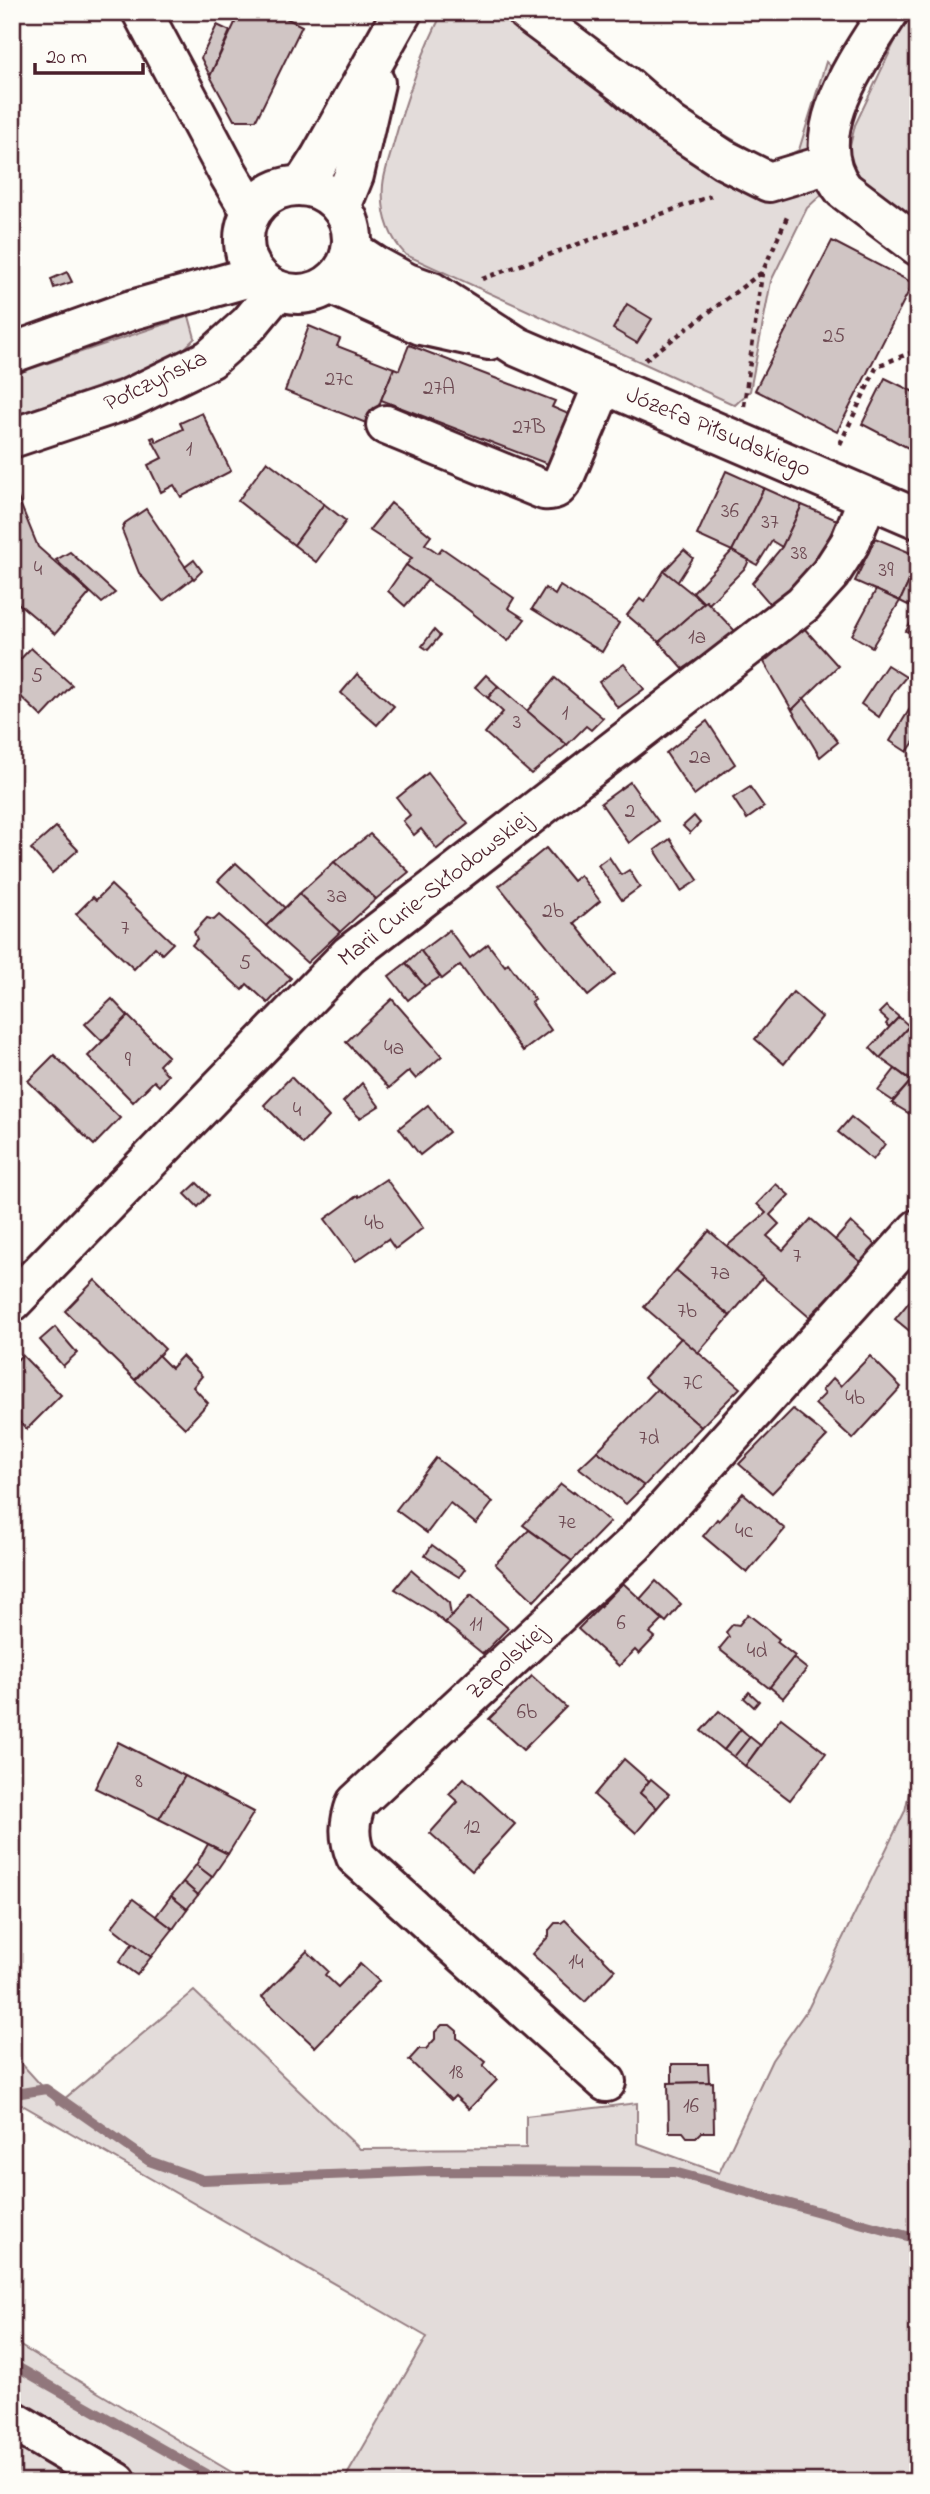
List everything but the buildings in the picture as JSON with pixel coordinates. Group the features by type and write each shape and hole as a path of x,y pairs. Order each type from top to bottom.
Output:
{"street":[{"path":"142,12 228,173 244,200 254,207"},
{"path":"302,186 402,12"},
{"path":"527,12 626,86 670,124 723,159 769,182 819,167 828,148 840,96 855,66 889,12"},
{"path":"341,207 354,175 367,126 382,50"},
{"path":"819,167 844,190 918,246"},
{"path":"288,186 302,186 317,189 330,196 341,207 350,227 351,250 343,269 330,284 313,292 295,294 259,270 244,232 254,207 276,190 288,186"},
{"name":"Józefa Piłsudskiego","path":"351,250 385,271 432,292 519,347 918,519"},
{"path":"12,353 132,310 259,270"},
{"name":"Połczyńska","path":"12,438 126,400 210,359 249,324 259,270"},
{"name":"Józefa Piłsudskiego","path":"330,284 421,325 519,347"},
{"path":"386,425 552,491 564,478 604,383"},
{"name":"Marii Curie-Skłodowskiej","path":"12,1302 349,955 803,604 830,574 850,542 869,498"},
{"name":"Zapolskiej","path":"606,2082 356,1857 349,1828 351,1815 356,1803 634,1544 918,1229"},
{"path":"12,2420 117,2482"}],"path":[{"path":"743,413 762,273 819,167"},
{"path":"471,282 729,189 769,182"},
{"path":"637,366 762,273"},
{"path":"840,444 877,366 918,350"}],"shaded area":[{"path":"443,12 515,12 773,163 799,150 826,62 835,71 831,198 820,196 807,208 771,281 750,391 735,405 406,255 400,248 390,232 385,214 384,180 414,79"},
{"path":"909,12 918,12 918,229 862,189 847,159 855,125"},
{"path":"189,316 195,338 181,352 148,370 12,416 12,375"},
{"path":"918,1752 918,2482 343,2482 427,2337 17,2102 12,2103 12,2053 58,2104 194,1991 360,2149 526,2148 526,2116 637,2103 637,2143 719,2173 772,2060 809,2007 905,1811"},
{"path":"12,2341 248,2482 12,2482"}],"waterway":[{"path":"12,2097 15,2094 46,2089 149,2161 203,2180 432,2171 674,2172 918,2239"},
{"path":"12,2364 220,2482"}]}
